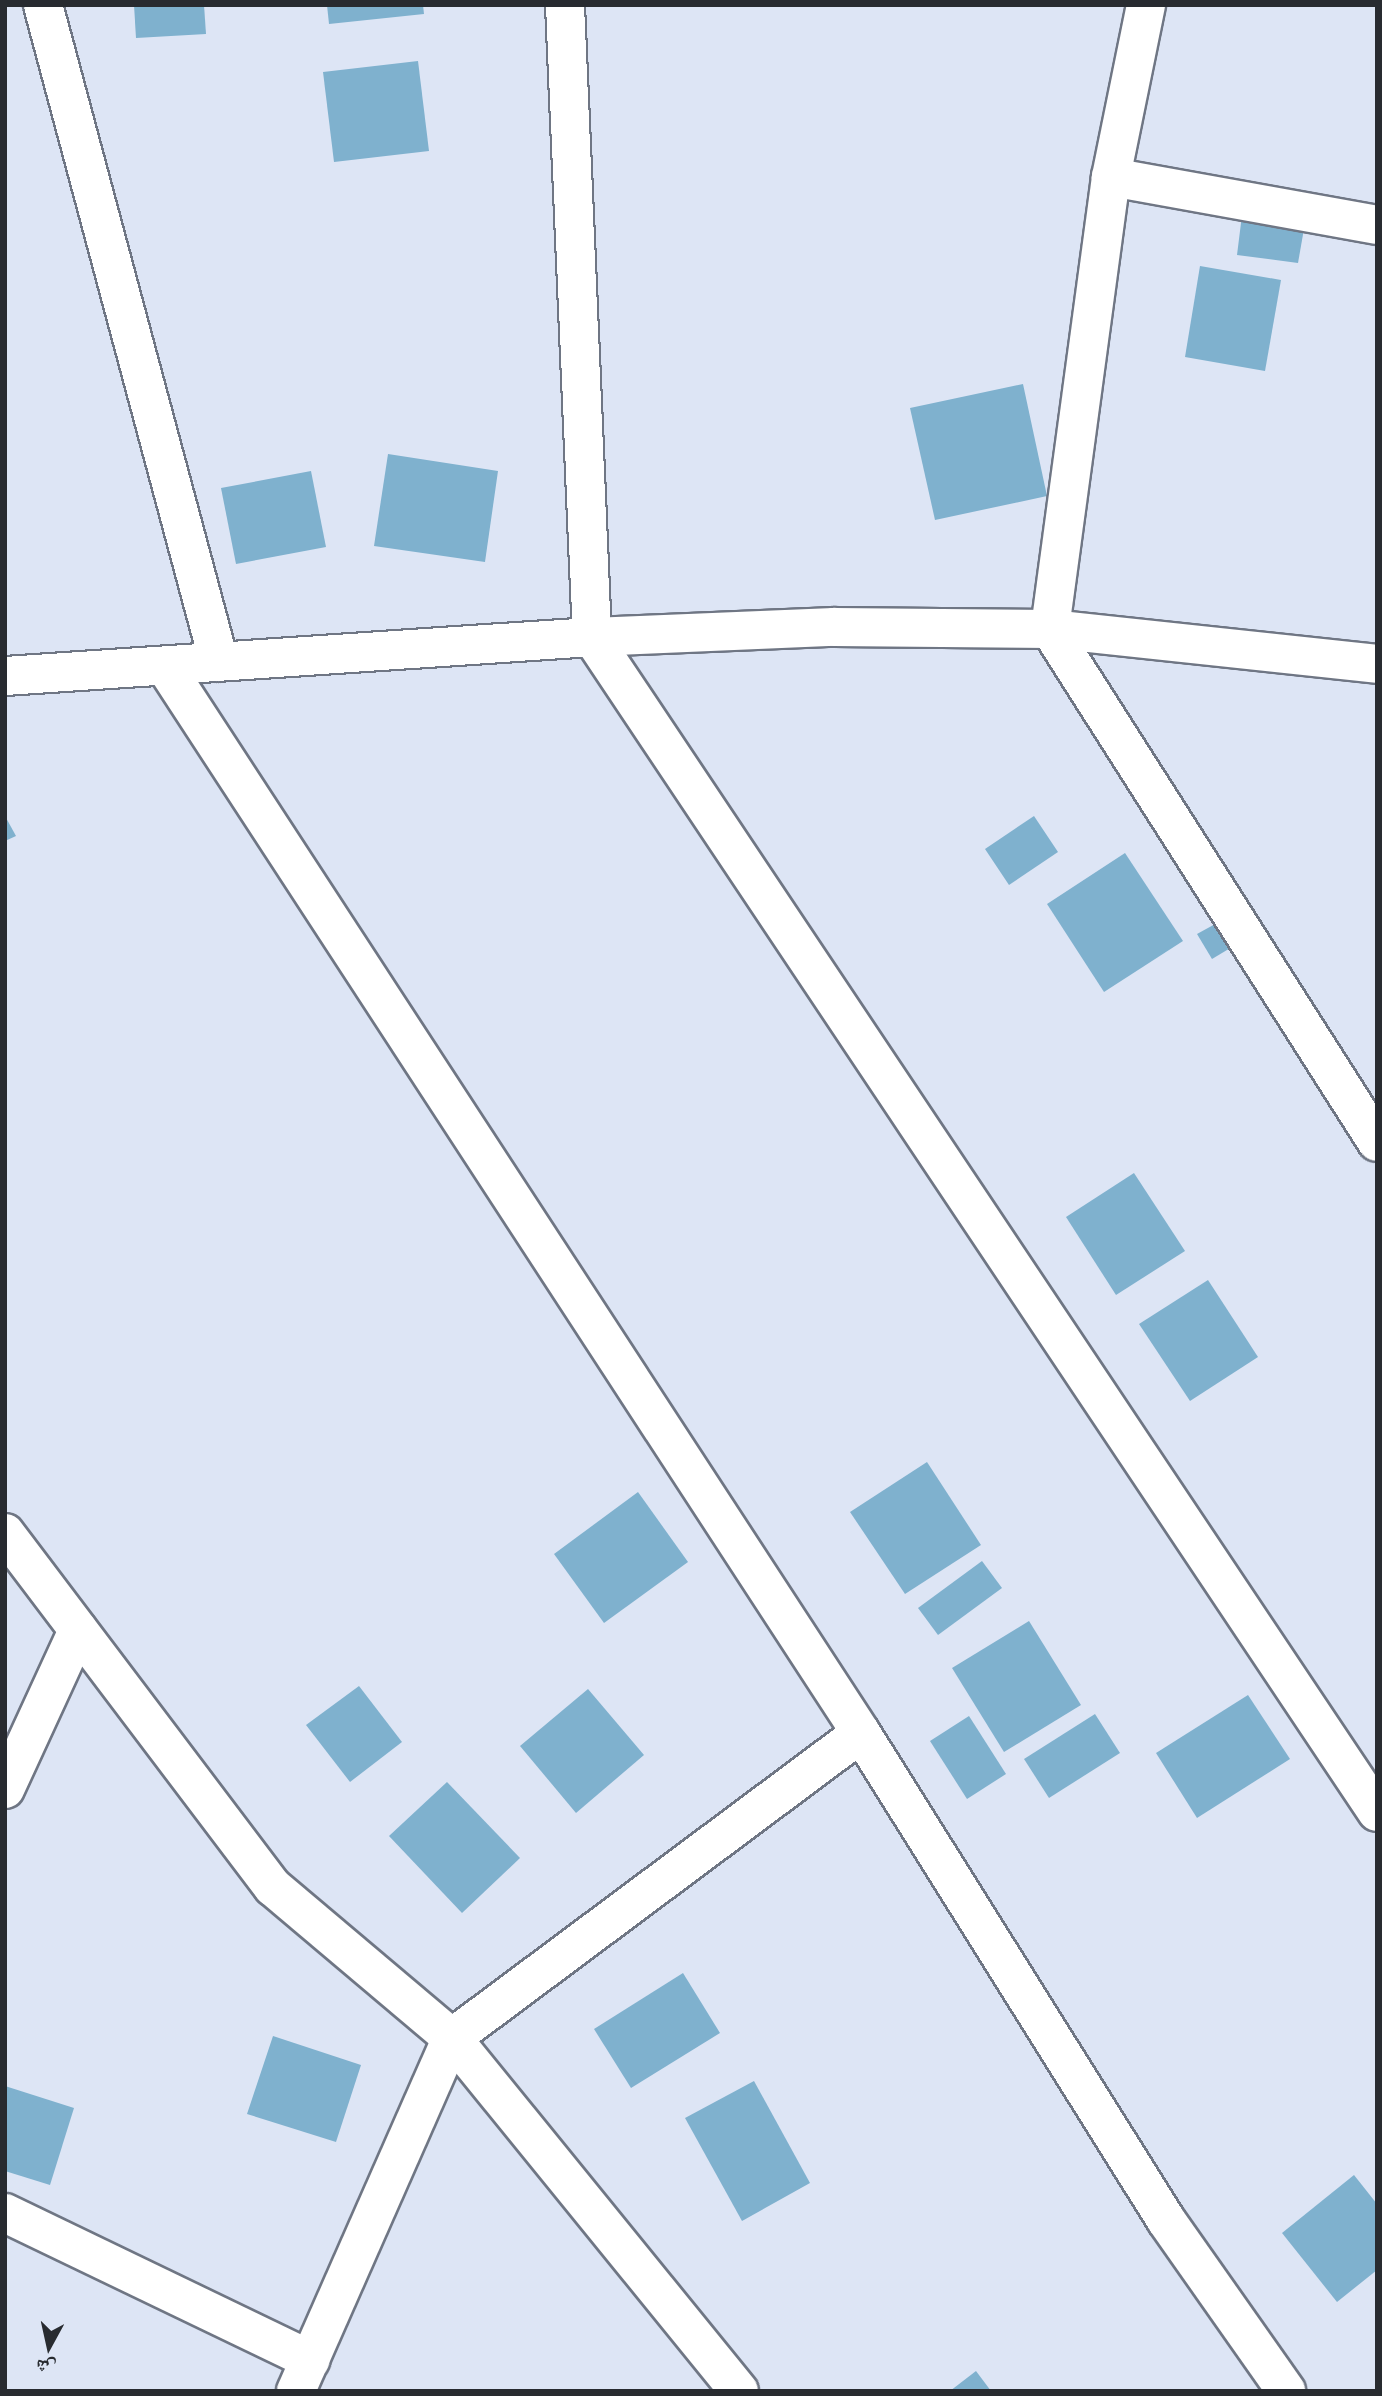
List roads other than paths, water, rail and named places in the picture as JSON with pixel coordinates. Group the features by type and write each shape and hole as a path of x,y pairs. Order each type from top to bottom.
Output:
{"street":[{"path":"43,5 219,662"},
{"path":"565,5 592,637 1377,1812"},
{"path":"1146,5 1111,177 1050,629 1377,1142"},
{"path":"1111,177 1377,225"},
{"path":"5,676 592,637 834,627 1050,629 1377,664"},
{"path":"165,666 861,1733 1166,2220 1286,2391"},
{"path":"5,1533 273,1887 452,2038 739,2391"},
{"path":"5,1789 78,1630"},
{"path":"5,2213 303,2376 452,2038 861,1733"}]}
